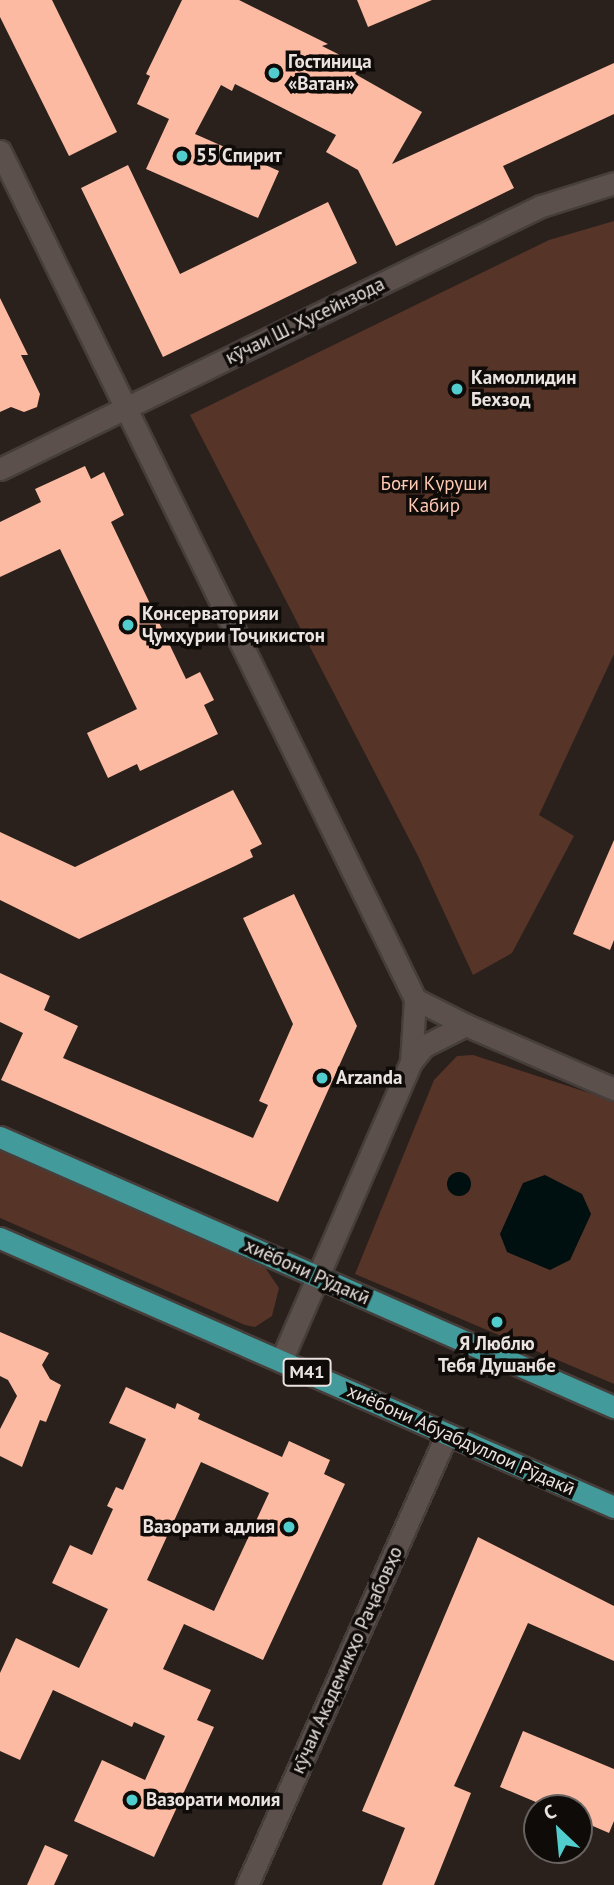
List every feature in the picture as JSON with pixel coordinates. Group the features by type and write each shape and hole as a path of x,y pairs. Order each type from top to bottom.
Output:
{"highway":[{"name":"хиёбони Рӯдакӣ","path":"0,1137 614,1407"},
{"name":"хиёбони Абуабдуллои Рӯдакӣ","path":"0,1238 614,1507"}],"street":[{"path":"0,151 415,999 411,1062"},
{"name":"кӯчаи Ш. Ҳусейнзода","path":"0,469 541,206 614,183"},
{"path":"415,999 466,1025 614,1088"},
{"path":"281,1361 411,1062 432,1039 466,1025"},
{"name":"кӯчаи Академикҳо Раҷабовҳо","path":"247,1885 447,1434"}],"green space":[{"name":"Боғи Куруши Кабир","path":"614,221 614,654 539,815 574,836 512,953 473,975 418,856 190,415 549,240"},
{"path":"473,1055 614,1101 614,1384 355,1274 434,1080 457,1056"},
{"path":"0,1150 262,1263 279,1288 272,1316 255,1327 245,1325 0,1218"}],"shaded area":[{"path":"459,1172 468,1175 471,1184 468,1193 459,1196 450,1193 447,1184 450,1175"},
{"path":"545,1175 582,1194 591,1214 570,1260 550,1270 507,1252 500,1234 523,1183"}],"building":[{"path":"0,0 52,0 117,132 69,156 0,17"},
{"path":"182,0 239,0 328,44 322,46 360,65 355,74 422,112 392,164 614,63 614,114 503,166 514,188 396,246 358,170 326,152 336,135 235,84 232,91 221,85 195,134 279,171 258,218 146,169 169,119 137,104 150,76 146,74"},
{"path":"357,0 432,0 368,27"},
{"path":"128,165 180,274 328,202 357,263 163,357 81,188"},
{"path":"0,298 28,355 21,355 40,394 37,407 24,412 11,407 0,412"},
{"name":"Консерваторияи Ҷумҳурии Тоҷикистон","path":"85,466 91,479 104,472 124,515 111,522 186,679 200,672 214,700 204,705 218,734 140,771 137,764 108,778 87,733 137,709 60,549 0,577 0,522 41,502 35,489"},
{"path":"233,790 262,844 250,850 253,857 235,866 79,939 0,900 0,832 75,867"},
{"path":"614,840 614,940 610,950 573,934"},
{"path":"294,894 357,1026 278,1202 1,1080 23,1033 0,1022 0,973 50,996 44,1010 78,1026 63,1058 253,1138 268,1105 259,1101 293,1024 243,918"},
{"path":"0,1332 49,1353 42,1365 50,1379 61,1385 46,1422 40,1420 22,1467 0,1456 0,1429 17,1396 8,1380 0,1376"},
{"path":"126,1387 175,1409 177,1403 200,1414 198,1419 282,1457 289,1441 330,1460 324,1474 345,1484 263,1660 184,1624 163,1669 211,1690 197,1720 214,1727 154,1857 74,1821 102,1760 145,1780 165,1736 134,1722 132,1727 53,1690 20,1760 0,1751 0,1673 16,1638 79,1668 108,1609 52,1583 70,1545 92,1555 113,1509 107,1506 116,1487 123,1490 146,1439 109,1423","holes":["201,1462 269,1493 214,1611 147,1580"]},
{"path":"478,1537 614,1606 614,1661 528,1623 454,1786 471,1793 434,1885 382,1885 405,1828 362,1811"},
{"path":"523,1731 614,1769 614,1821 609,1833 593,1826 593,1794 523,1794 523,1797 500,1787"},
{"path":"45,1845 68,1855 54,1885 27,1885"}],"place":[{"name":"Гостиница «Ватан»","path":"274,73"},
{"name":"55 Спирит","path":"182,156"},
{"name":"Камоллидин Бехзод","path":"457,389"},
{"name":"Консерваторияи Ҷумҳурии Тоҷикистон","path":"128,625"},
{"name":"Arzanda","path":"322,1078"},
{"name":"Я Люблю Тебя Душанбе","path":"497,1322"},
{"name":"Вазорати адлия","path":"289,1527"},
{"name":"Вазорати молия","path":"132,1800"}]}
